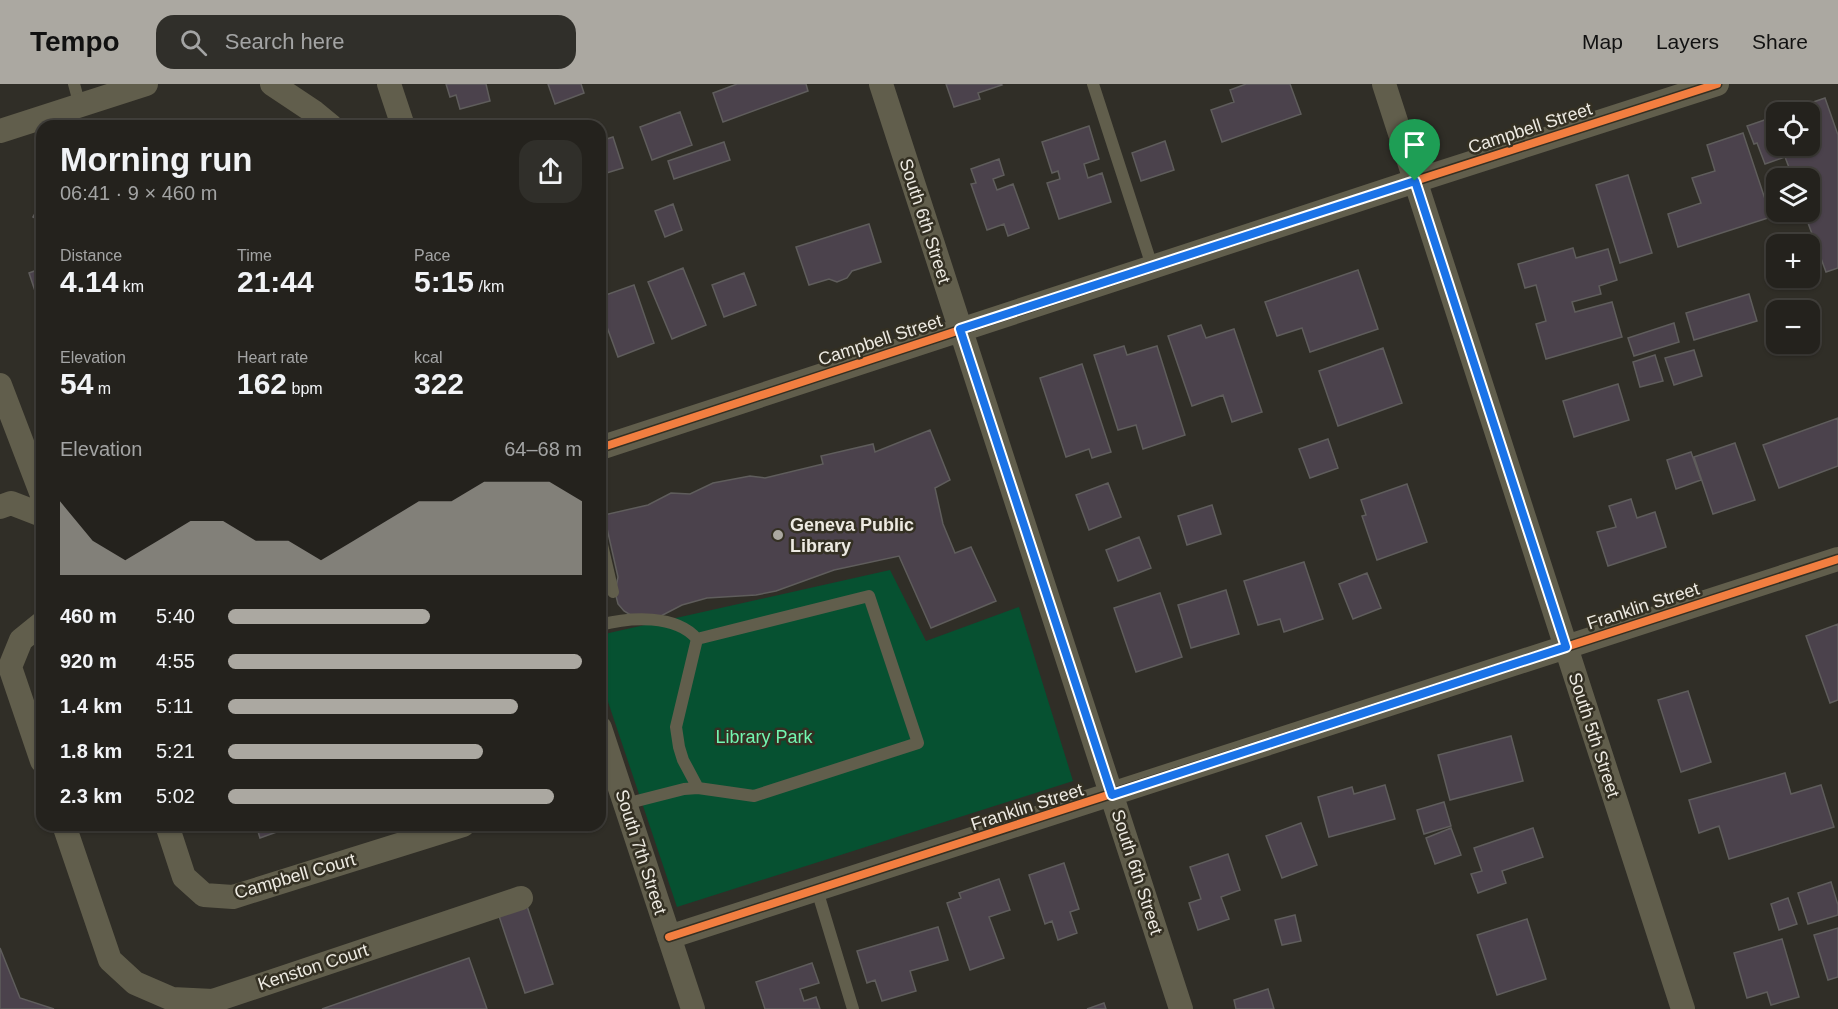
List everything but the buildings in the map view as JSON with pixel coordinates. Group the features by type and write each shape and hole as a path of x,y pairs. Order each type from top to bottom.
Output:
{"street":[{"path":"0,131 77,95 146,84"},
{"path":"272,84 324,120"},
{"path":"389,84 401,120"},
{"name":"South 6th Street","path":"881,84 1181,1009"},
{"name":"South 5th Street","path":"1384,84 1683,1009"},
{"name":"Campbell Street","path":"606,446 1717,84"},
{"path":"0,386 36,479"},
{"path":"0,507 11,503 36,513"},
{"name":"Franklin Street","path":"669,937 1838,559"},
{"path":"36,628 21,640 10,667 36,743"},
{"name":"South 7th Street","path":"606,746 693,1009"},
{"name":"Kenston Court","path":"66,831 110,960 135,983 172,999 213,1000 521,898"},
{"name":"Campbell Court","path":"169,831 184,877 204,895 233,897 444,831"}],"lane":[{"path":"1093,84 1152,267"},
{"path":"606,570 613,592"},
{"path":"625,804 684,789 698,788 754,796 918,743 869,596 697,639"},
{"path":"606,624 637,620 670,621 682,626 697,639"},
{"path":"697,639 676,728 683,760 698,788"},
{"path":"817,890 853,1009"}],"green space":[{"name":"Library Park","path":"890,570 926,641 1019,607 1073,781 677,907 606,696 606,634"}],"cycle path":[{"path":"606,446 1717,84"},
{"path":"669,937 1838,559"}],"place":[{"name":"Geneva Public Library","path":"778,535"}],"route":[{"path":"1415,181 1566,647 1112,795 960,329 1415,181"}]}
